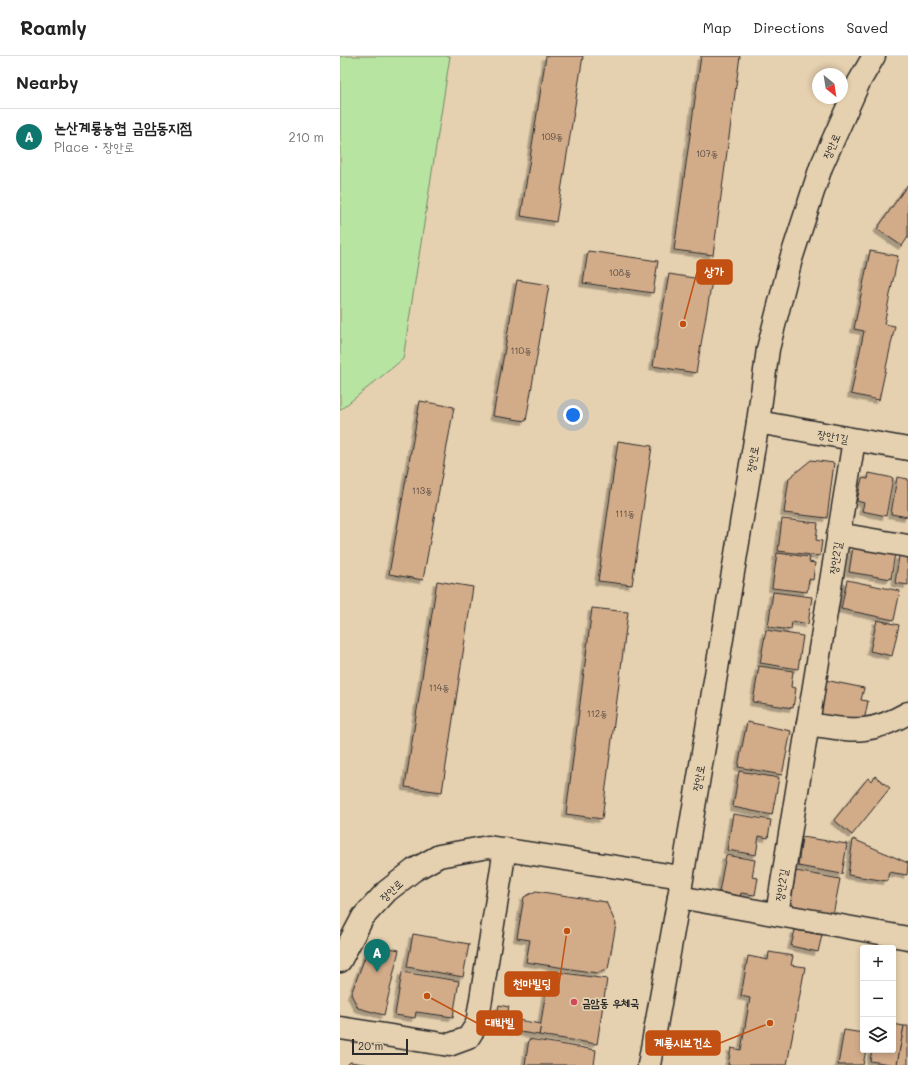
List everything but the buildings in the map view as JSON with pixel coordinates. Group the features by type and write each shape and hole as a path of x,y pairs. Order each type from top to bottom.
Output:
{"street":[{"name":"장안로","path":"649,1065 758,422 768,348 791,259 821,167 859,82 874,56"},
{"name":"장안1길","path":"758,422 908,449"},
{"name":"장안2길","path":"854,440 777,914 908,938"},
{"name":"장안2길","path":"838,534 908,546"},
{"path":"808,724 860,731 877,728 908,713"},
{"name":"장안로","path":"340,961 363,918 388,891 414,870 439,856 488,847 505,849 680,887"},
{"path":"340,1028 449,1045 468,1038 477,1024 505,849"},
{"path":"680,887 777,914"}],"green space":[{"path":"340,56 450,56 403,359 340,410"}],"place":[{"name":"상가","path":"683,324"},
{"name":"천마빌딩","path":"567,931"},
{"name":"논산계룡농협 금암동지점","path":"377,972"},
{"name":"대박빌","path":"427,996"},
{"name":"금암동 우체국","path":"574,1002"},
{"name":"계룡시보건소","path":"770,1023"}]}
